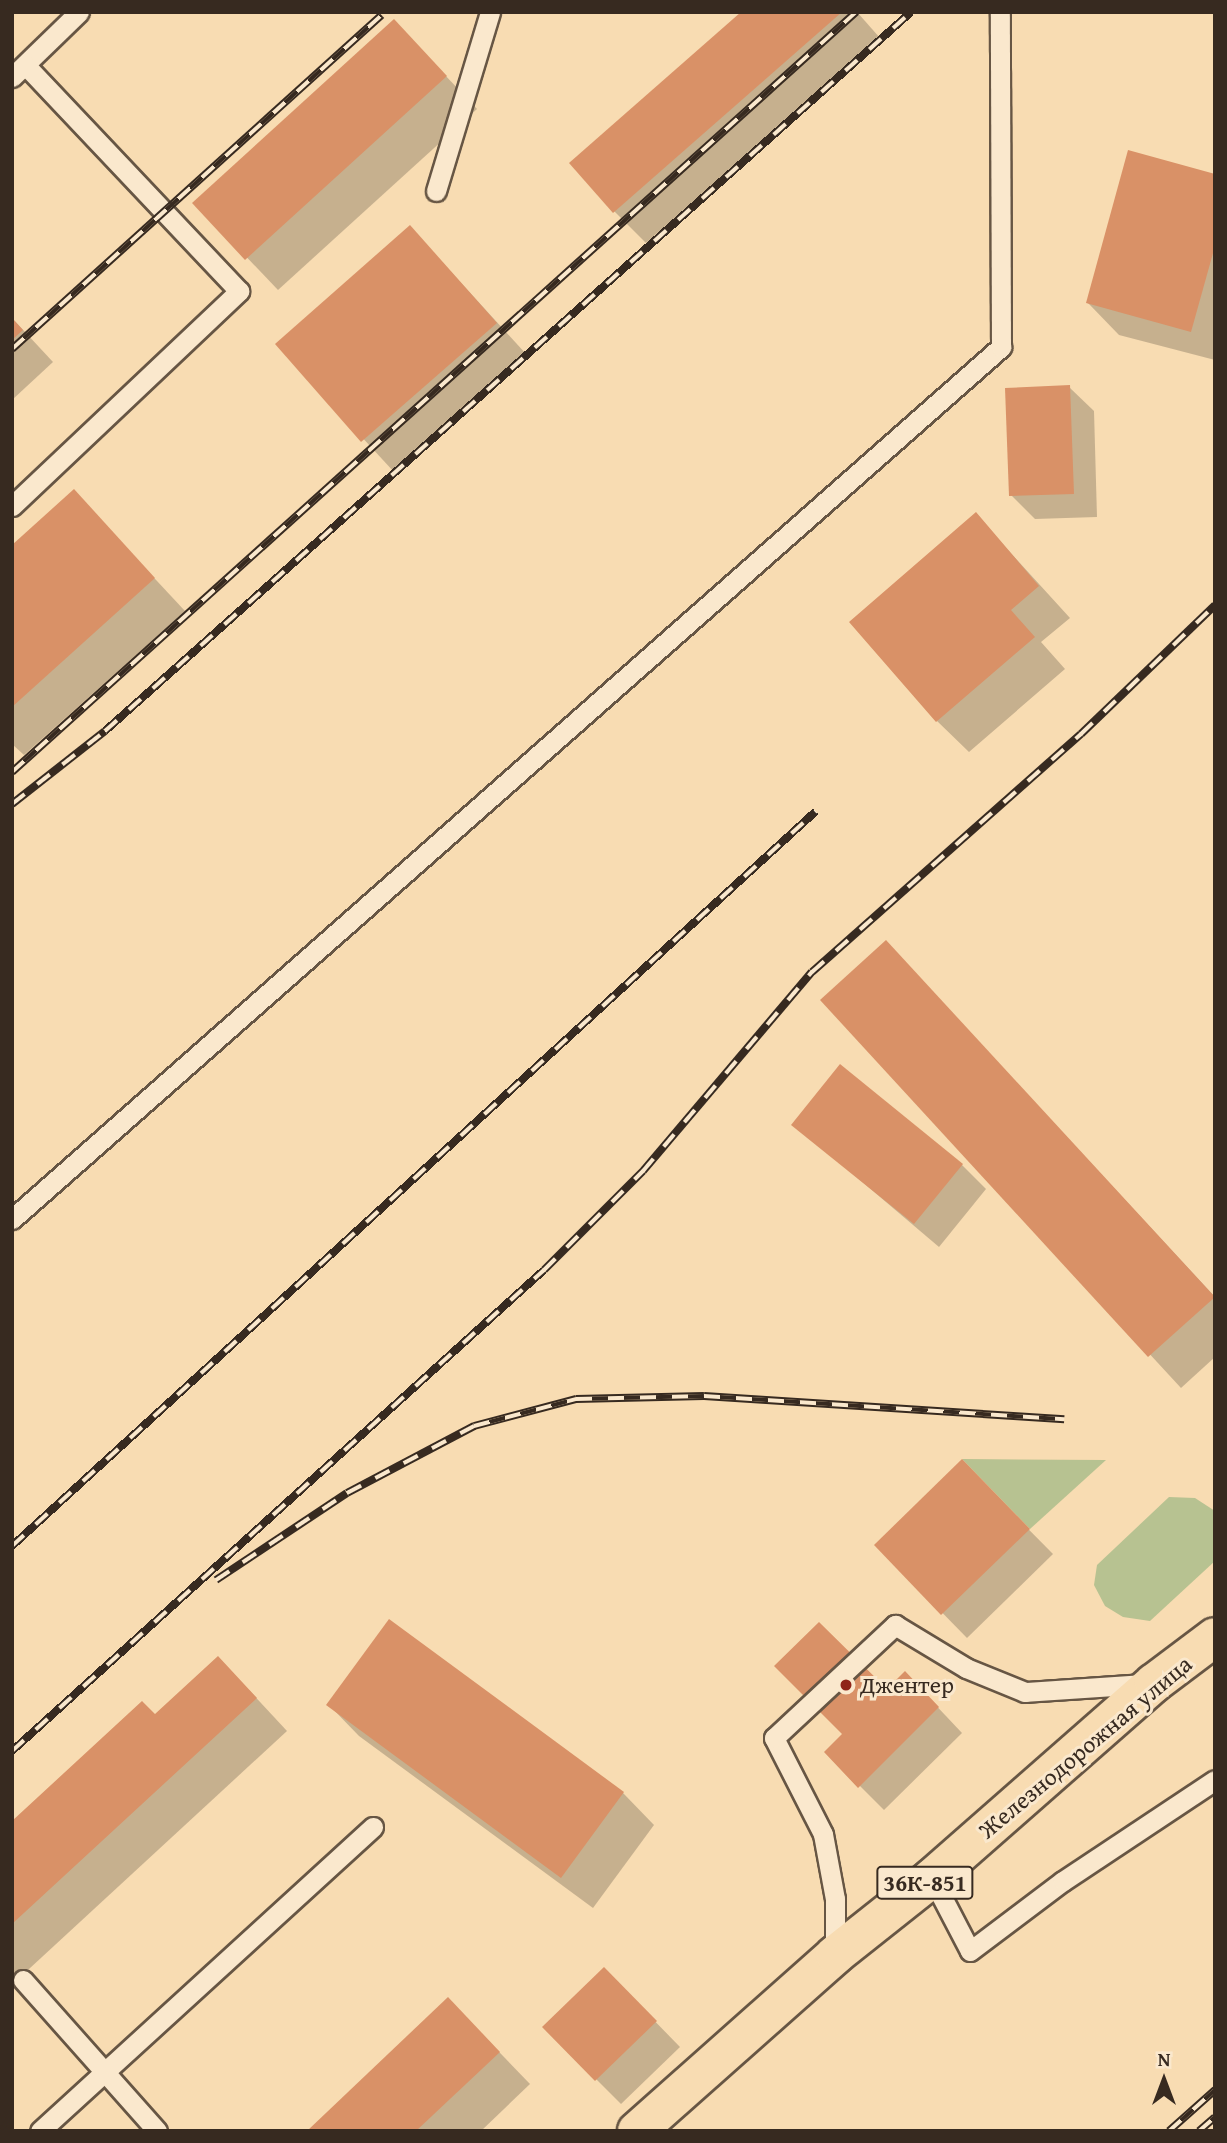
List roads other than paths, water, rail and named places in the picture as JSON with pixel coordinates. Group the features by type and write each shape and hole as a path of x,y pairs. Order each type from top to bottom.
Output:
{"main road":[{"name":"Железнодорожная улица","path":"637,2131 835,1955 932,1878 1154,1683 1215,1637"}],"lane":[{"path":"12,506 239,290 19,71 79,12"},
{"path":"436,191 490,12"},
{"path":"12,1219 1001,347 1000,12"},
{"path":"835,1955 835,1899 823,1833 774,1738 894,1625 966,1668 1025,1692 1075,1692 1154,1683"},
{"path":"932,1878 970,1951 1063,1881 1215,1780"},
{"path":"40,2131 373,1827"},
{"path":"23,1980 157,2131"}],"railway":[{"path":"12,772 856,12"},
{"path":"12,804 105,731 911,12"},
{"path":"12,349 382,15"},
{"path":"12,1751 544,1270 643,1171 812,972 1081,734 1215,605"},
{"path":"12,1546 816,811"},
{"path":"216,1580 347,1493 474,1426 576,1399 704,1396 1064,1419"},
{"path":"1169,2131 1215,2090"},
{"path":"1199,2131 1215,2117"}],"place":[{"name":"Джентер","path":"846,1685"}]}
